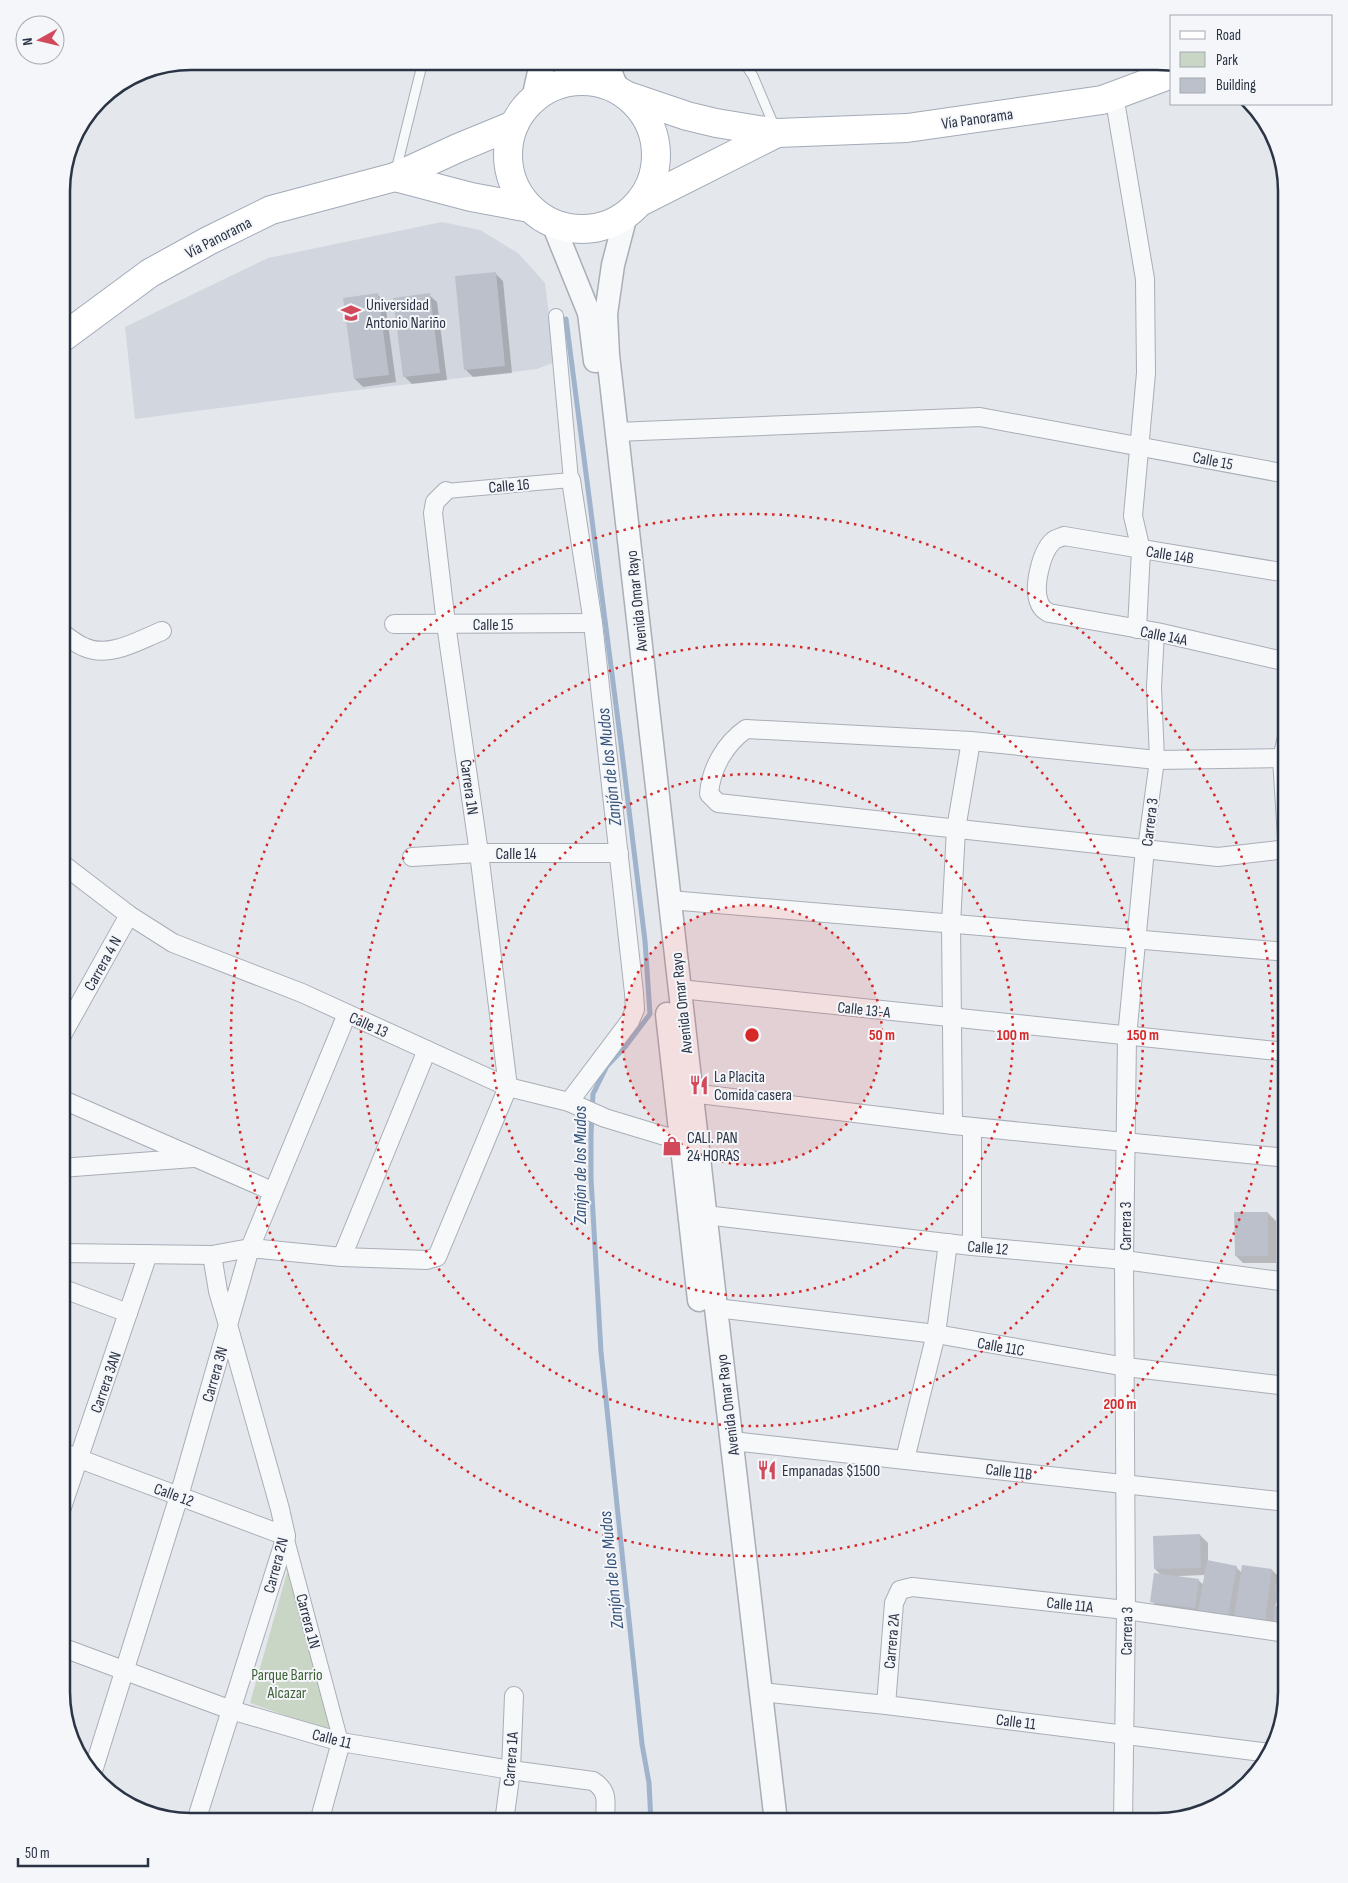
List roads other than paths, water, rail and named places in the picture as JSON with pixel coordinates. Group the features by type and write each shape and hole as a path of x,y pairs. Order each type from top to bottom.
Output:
{"main road":[{"path":"535,97 541,70"},
{"path":"609,70 622,92 644,113 654,135 657,159 652,182 633,209 613,223 599,228 583,230 553,224 530,208 517,190 510,169 508,147 514,126 523,110 535,97 547,89 574,81 603,83 622,92"},
{"name":"Vía Panorama","path":"622,92 701,119 777,133 907,128 1102,100 1170,75"},
{"name":"Vía Panorama","path":"70,332 150,274 208,241 270,210 395,177 458,148 514,126"},
{"name":"Vía Panorama","path":"633,209 777,133"},
{"name":"Vía Panorama","path":"395,177 471,197 530,208"}],"street":[{"path":"1114,95 1145,279 1146,373 1134,516 1141,550 1137,629"},
{"name":"Avenida Omar Rayo","path":"633,209 613,265 606,314 608,355 691,1093 689,1140"},
{"name":"Avenida Omar Rayo","path":"553,224 589,313 689,1140 761,1813"},
{"path":"556,316 571,480 593,623 635,1009 630,1021 569,1102"},
{"name":"Calle 15","path":"616,432 980,417 1278,472"},
{"name":"Calle 16","path":"446,491 571,480"},
{"name":"Carrera 1N","path":"446,491 435,502 433,513 446,624 479,853 508,1087"},
{"name":"Calle 14B","path":"1042,609 1038,600 1038,577 1041,561 1055,539 1064,536 1141,550 1278,571"},
{"name":"Calle 14A","path":"1042,609 1050,613 1157,632 1278,660"},
{"name":"Calle 15","path":"394,624 593,623"},
{"path":"70,638 85,648 118,649 162,631"},
{"name":"Carrera 3","path":"1123,1813 1126,1610 1124,1260 1127,1037 1145,849 1157,760 1154,687 1157,632"},
{"path":"1278,758 1157,760 971,741 746,729 725,748 710,782 709,794 718,803 1218,857 1278,851"},
{"path":"953,1126 951,924 956,829 971,741"},
{"name":"Calle 14","path":"412,857 479,853 619,853"},
{"name":"Calle 13","path":"70,870 129,915 173,943 302,993 508,1087 569,1102 605,1118 689,1140"},
{"path":"670,900 1278,951"},
{"name":"Carrera 4 N","path":"70,1021 129,915"},
{"name":"Calle 13-A","path":"680,990 1278,1051"},
{"path":"228,1325 250,1248 272,1191 347,1014"},
{"path":"342,1257 427,1050"},
{"path":"70,1253 212,1255 250,1248 342,1257 427,1260 438,1257 508,1087"},
{"path":"691,1093 953,1126 1278,1157"},
{"path":"70,1103 272,1191"},
{"path":"972,1127 972,1246"},
{"path":"70,1167 196,1158"},
{"name":"Avenida Omar Rayo","path":"697,1216 716,1308 775,1813"},
{"name":"Calle 12","path":"697,1216 948,1244 1124,1260 1278,1281"},
{"path":"905,1459 936,1334 948,1244"},
{"name":"Carrera 3AN","path":"70,1482 148,1254"},
{"name":"Carrera 3N","path":"95,1766 179,1496 228,1325 218,1291 212,1255"},
{"path":"70,1291 128,1313"},
{"name":"Calle 11C","path":"716,1308 936,1334 1126,1368 1278,1385"},
{"name":"Carrera 2N","path":"199,1813 286,1536 228,1325"},
{"name":"Calle 11B","path":"732,1441 1278,1501"},
{"name":"Calle 12","path":"70,1455 286,1536"},
{"name":"Carrera 1N","path":"286,1536 341,1742"},
{"name":"Calle 11A","path":"912,1587 1126,1610 1278,1631"},
{"name":"Carrera 2A","path":"886,1705 894,1603 900,1590 912,1587"},
{"name":"Calle 11","path":"70,1650 232,1710 341,1742 511,1770 593,1781 602,1786 606,1796 605,1813"},
{"name":"Calle 11","path":"761,1692 886,1705 1262,1752"},
{"name":"Carrera 1A","path":"505,1813 511,1770 514,1696"},
{"path":"321,1813 341,1742"}],"lane":[{"path":"395,177 421,70"},
{"path":"748,70 777,133"}],"waterway":[{"name":"Zanjón de los Mudos","path":"566,319 645,941 650,1014 625,1047 607,1066 593,1094 591,1178 601,1352 642,1744 649,1783 651,1813"}],"place":[{"name":"Universidad Antonio Nariño","path":"351,313"},
{"name":"La Placita Comida casera","path":"699,1085"},
{"name":"CALI. PAN 24 HORAS","path":"672,1146"},
{"name":"Empanadas $1500","path":"767,1470"}],"park label":[{"name":"Parque Barrio Alcazar","path":"287,1683"}]}
